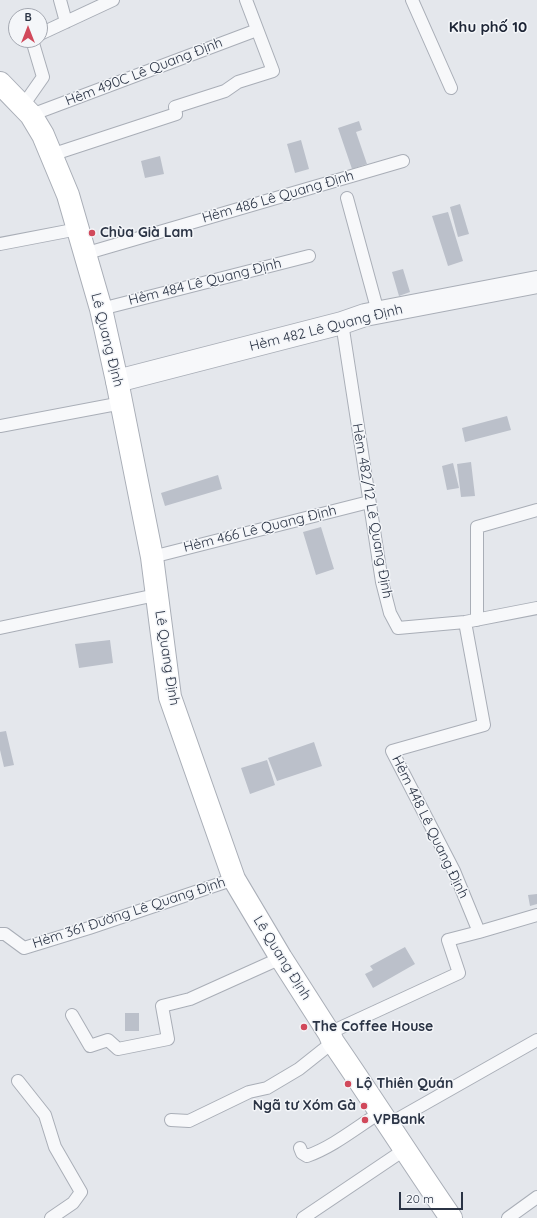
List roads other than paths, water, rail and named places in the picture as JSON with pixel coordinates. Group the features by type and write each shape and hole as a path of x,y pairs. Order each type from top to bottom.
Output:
{"main road":[{"name":"Lê Quang Định","path":"0,83 26,111 43,135 68,195 100,309 122,403 152,556 170,697 234,879 281,958 331,1037 385,1118 404,1150 451,1218"}],"street":[{"name":"Hẻm 482 Lê Quang Định","path":"117,381 342,323 365,315 537,282"}],"lane":[{"path":"60,0 66,22"},
{"path":"48,30 113,0"},
{"path":"51,155 176,114 175,107 225,91 238,82 273,71 246,0"},
{"path":"412,0 452,88"},
{"name":"Hẻm 490C Lê Quang Định","path":"26,111 257,30"},
{"path":"26,111 43,77 34,48"},
{"name":"Hẻm 486 Lê Quang Định","path":"84,254 403,161"},
{"path":"347,198 378,312"},
{"path":"0,244 78,230"},
{"name":"Hẻm 484 Lê Quang Định","path":"100,309 309,256"},
{"name":"Hẻm 482/12 Lê Quang Định","path":"342,323 382,582 390,613 398,628 471,621 537,608"},
{"path":"0,426 122,403"},
{"name":"Hẻm 466 Lê Quang Định","path":"152,556 369,502"},
{"path":"471,621 477,527 537,510"},
{"path":"0,628 156,595"},
{"name":"Hẻm 448 Lê Quang Định","path":"471,621 484,725 392,751 454,870 479,932"},
{"name":"Hẻm 361 Đường Lê Quang Định","path":"2,934 24,948 89,928 234,879"},
{"path":"171,1120 188,1121 249,1092 267,1088 299,1069 331,1037 460,973 448,940 537,915"},
{"path":"72,1015 90,1046 108,1040 118,1049 168,1039 162,1006 190,1000 281,958"},
{"path":"300,1148 302,1153 306,1156 314,1154 338,1140 385,1118 537,1040"},
{"path":"18,1081 45,1115 55,1148 81,1192 73,1203 51,1218"},
{"path":"303,1218 404,1150"},
{"path":"508,1218 537,1197"}],"place":[{"name":"Chùa Già Lam","path":"92,233"},
{"name":"The Coffee House","path":"304,1027"},
{"name":"Lộ Thiên Quán","path":"348,1084"},
{"name":"Ngã tư Xóm Gà","path":"364,1106"},
{"name":"VPBank","path":"365,1120"}],"district":[{"name":"Khu phố 10","path":"488,27"}]}
